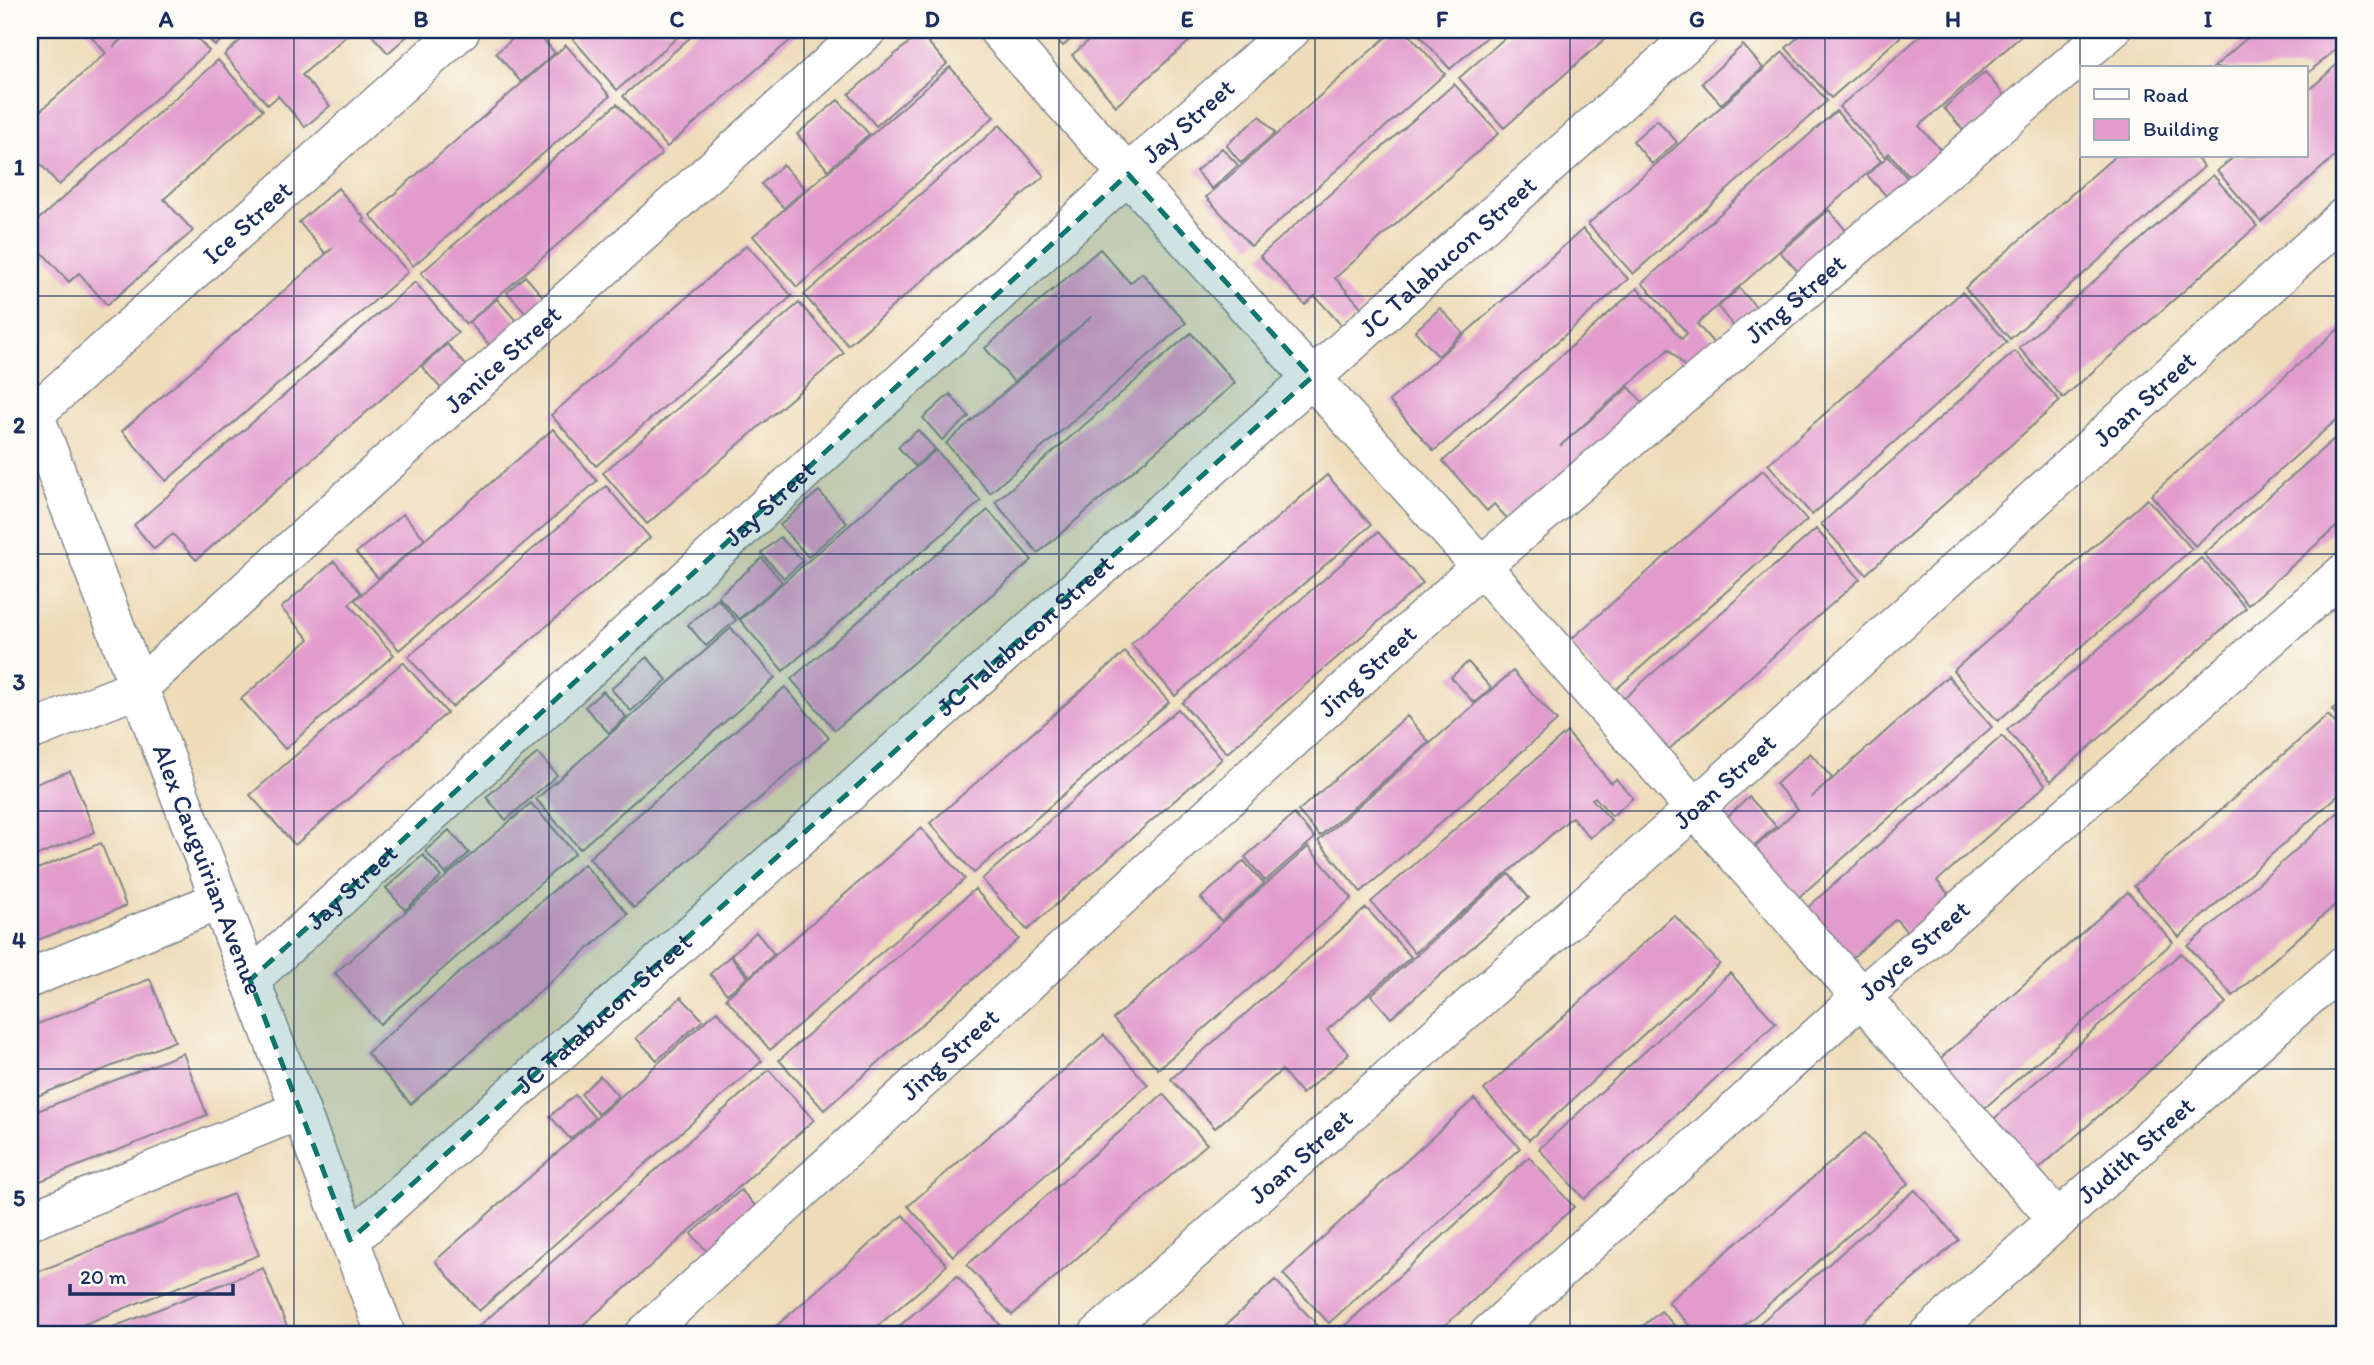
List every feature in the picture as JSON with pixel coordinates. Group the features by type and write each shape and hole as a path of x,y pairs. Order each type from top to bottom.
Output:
{"street":[{"name":"Ice Street","path":"32,409 461,30"},
{"name":"Janice Street","path":"138,688 867,30"},
{"path":"998,30 1481,566 2058,1220"},
{"name":"Jay Street","path":"250,980 1128,174 1291,30"},
{"name":"JC Talabucon Street","path":"350,1240 1700,30"},
{"name":"Jing Street","path":"644,1335 1481,566 2111,30"},
{"name":"Joan Street","path":"1098,1335 1694,808 2344,217"},
{"name":"Alex Cauguirian Avenue","path":"32,409 44,484 138,688 350,1240 379,1333"},
{"name":"Joyce Street","path":"1488,1335 1861,997 2344,573"},
{"path":"30,731 138,688"},
{"path":"30,978 220,900"},
{"name":"Judith Street","path":"1928,1335 2344,965"},
{"path":"30,1222 300,1110"}],"highlighted area":[{"path":"1128,174 1312,377 350,1240 250,980"}],"building":[{"path":"85,30 130,30 113,47 132,30 190,30 209,51 59,185 30,152 30,120 106,53"},
{"path":"201,30 233,30 215,46"},
{"path":"252,30 353,30 302,75 330,106 305,127 278,96 268,105 224,55"},
{"path":"367,30 414,30 388,53"},
{"path":"523,30 535,30 555,53 521,82 496,53"},
{"path":"583,30 686,30 617,90 573,39"},
{"path":"699,30 802,30 667,147 623,96"},
{"path":"1048,30 1082,30 1063,46"},
{"path":"1101,30 1202,30 1116,106 1072,55"},
{"path":"1394,30 1405,30 1445,74 1251,246 1206,197"},
{"path":"1415,30 1495,30 1450,69"},
{"path":"1514,30 1615,30 1504,128 1459,78"},
{"path":"1806,30 1908,30 1831,98 1786,48"},
{"path":"1927,30 2028,30 1919,126 1947,157 1916,184 1889,153 1885,157 1839,107"},
{"path":"2063,30 2083,30 2072,40"},
{"path":"2256,30 2344,30 2344,42 2308,73 2308,66 2215,66"},
{"path":"920,33 947,64 876,126 849,94"},
{"path":"566,45 610,96 413,266 370,215"},
{"path":"1743,45 1763,68 1721,104 1702,83"},
{"path":"1783,52 1827,101 1633,274 1588,224"},
{"path":"2344,58 2344,148 2261,222 2217,171 2233,158 2308,158 2308,91"},
{"path":"218,60 263,110 164,199 193,231 107,305 79,273 69,282 30,239 30,227"},
{"path":"950,67 994,117 797,287 753,236"},
{"path":"1985,72 2007,99 1966,133 1944,108"},
{"path":"1454,84 1499,133 1335,278 1363,309 1343,327 1315,296 1305,305 1260,256"},
{"path":"838,100 869,134 828,170 797,134"},
{"path":"617,104 662,154 466,324 421,273"},
{"path":"1836,111 1881,161 1697,324 1723,354 1695,378 1669,349 1560,446 1629,387 1652,413 1518,530 1494,504 1487,511 1443,461 1637,288 1682,339 1687,333 1642,283"},
{"path":"1260,116 1275,133 1241,163 1226,145"},
{"path":"1657,120 1677,142 1652,164 1633,141"},
{"path":"1000,125 1044,176 848,345 804,295"},
{"path":"1222,148 1238,165 1212,189 1196,171"},
{"path":"1888,156 1910,181 1890,200 1867,175"},
{"path":"2113,158 2197,158 2204,167 2010,339 1965,288"},
{"path":"783,165 805,189 784,208 761,184"},
{"path":"2213,175 2257,226 2063,398 2019,348"},
{"path":"338,188 408,272 166,481 122,431 333,248 325,253 299,222"},
{"path":"1829,210 1853,239 1805,279 1780,252"},
{"path":"1583,229 1628,279 1434,451 1389,401"},
{"path":"747,245 792,296 596,466 551,415"},
{"path":"1100,249 1130,283 1142,273 1186,323 990,493 946,443 1092,316 1014,382 985,348"},
{"path":"525,276 546,300 528,315 507,292"},
{"path":"415,282 458,333 196,560 173,534 154,549 134,525"},
{"path":"1739,288 1767,319 1744,339 1718,307"},
{"path":"1962,292 2007,342 1812,515 1768,464"},
{"path":"497,299 518,323 491,347 469,322"},
{"path":"799,303 844,353 647,524 603,473"},
{"path":"1440,308 1463,333 1438,356 1415,331"},
{"path":"2344,324 2344,413 2195,546 2151,495"},
{"path":"1191,333 1235,383 1038,553 995,502"},
{"path":"447,344 471,371 445,393 422,367"},
{"path":"2015,351 2060,401 1866,574 1821,524"},
{"path":"950,394 969,417 942,440 923,418"},
{"path":"553,429 597,481 399,650 355,600"},
{"path":"918,430 935,449 915,466 898,447"},
{"path":"2344,430 2344,520 2248,605 2204,554"},
{"path":"936,450 981,501 783,671 740,620"},
{"path":"1763,470 1807,520 1613,692 1568,642"},
{"path":"1327,475 1371,525 1175,696 1131,644"},
{"path":"606,486 650,538 452,707 408,657"},
{"path":"819,491 847,523 808,557 780,525"},
{"path":"2147,499 2192,549 1998,721 1953,671"},
{"path":"988,510 1032,560 835,730 791,679"},
{"path":"403,514 425,539 378,578 356,553"},
{"path":"1816,529 1860,579 1667,751 1621,701"},
{"path":"1378,532 1423,583 1227,753 1182,703"},
{"path":"780,537 803,561 784,578 761,553"},
{"path":"762,558 782,582 739,619 718,596"},
{"path":"2201,558 2246,608 2051,781 2007,730"},
{"path":"334,561 361,593 349,604 394,655 285,749 241,699 309,639 281,608"},
{"path":"718,599 736,620 706,646 688,625"},
{"path":"731,628 775,678 580,849 536,799"},
{"path":"1125,652 1169,702 974,873 930,823"},
{"path":"647,657 667,680 631,711 611,689"},
{"path":"403,662 447,713 295,845 250,795"},
{"path":"1468,662 1491,688 1474,703 1451,677"},
{"path":"1513,671 1557,721 1361,892 1318,841"},
{"path":"1948,676 1992,727 1798,898 1753,849 1798,809 1776,784 1810,753 1832,778 1811,798"},
{"path":"30,679 38,699 30,702"},
{"path":"785,687 829,738 634,908 589,858"},
{"path":"603,691 626,717 609,733 585,707"},
{"path":"2344,700 2344,723 2332,710"},
{"path":"1178,709 1222,759 1027,930 982,879"},
{"path":"2328,715 2344,733 2344,790 2179,937 2134,886"},
{"path":"1407,716 1429,742 1320,836 1298,811"},
{"path":"1567,732 1611,783 1616,779 1633,798 1612,816 1595,797 1592,799 1611,820 1590,838 1572,817 1415,953 1371,902"},
{"path":"2002,736 2046,785 1937,881 1961,908 1918,945 1896,919 1852,958 1807,908"},
{"path":"538,753 557,775 506,820 486,797"},
{"path":"70,771 95,832 30,858 30,786"},
{"path":"1749,797 1776,826 1748,851 1722,822"},
{"path":"531,803 575,853 380,1024 335,973"},
{"path":"2344,807 2344,897 2233,996 2188,946"},
{"path":"1294,814 1315,838 1265,881 1245,857"},
{"path":"921,828 965,879 770,1050 726,998"},
{"path":"449,830 469,853 446,874 425,851"},
{"path":"101,843 126,906 30,943 30,872"},
{"path":"1308,847 1352,898 1158,1069 1113,1019"},
{"path":"423,855 441,877 405,910 386,888"},
{"path":"1244,861 1264,884 1221,921 1201,898"},
{"path":"584,864 628,914 411,1104 367,1053"},
{"path":"1509,874 1529,898 1391,1018 1371,995"},
{"path":"975,889 1019,939 824,1110 779,1060"},
{"path":"2128,892 2173,942 1978,1114 1934,1064"},
{"path":"1366,908 1411,957 1327,1030 1349,1054 1302,1094 1282,1070 1215,1128 1171,1079"},
{"path":"1674,915 1720,964 1529,1140 1484,1090"},
{"path":"756,932 774,954 750,976 731,955"},
{"path":"2181,953 2226,1003 2032,1175 1987,1125"},
{"path":"730,956 748,977 727,994 710,974"},
{"path":"1730,973 1776,1023 1584,1199 1539,1149"},
{"path":"150,979 175,1041 30,1099 30,1027"},
{"path":"681,997 703,1020 657,1060 636,1038"},
{"path":"717,1011 762,1061 479,1311 435,1261"},
{"path":"1104,1035 1148,1085 953,1256 908,1206"},
{"path":"183,1053 207,1115 30,1185 30,1114"},
{"path":"769,1070 814,1120 621,1292 571,1335 469,1335"},
{"path":"600,1076 618,1096 598,1114 581,1094"},
{"path":"1163,1094 1207,1144 1012,1315 967,1265"},
{"path":"575,1095 595,1118 570,1139 550,1116"},
{"path":"1474,1099 1520,1148 1329,1323 1283,1274"},
{"path":"1865,1133 1909,1183 1733,1335 1698,1335 1668,1302"},
{"path":"1529,1157 1574,1207 1468,1305 1434,1335 1337,1333"},
{"path":"741,1190 762,1213 712,1257 691,1234"},
{"path":"1915,1190 1959,1240 1848,1335 1746,1335"},
{"path":"233,1194 259,1255 57,1335 30,1335 30,1275"},
{"path":"903,1215 947,1265 926,1285 867,1335 766,1335"},
{"path":"263,1268 288,1329 273,1335 93,1335"},
{"path":"957,1276 1001,1326 990,1335 889,1335"},
{"path":"1275,1280 1321,1329 1314,1335 1215,1335"},
{"path":"1661,1311 1683,1335 1633,1335 1639,1329"}]}
